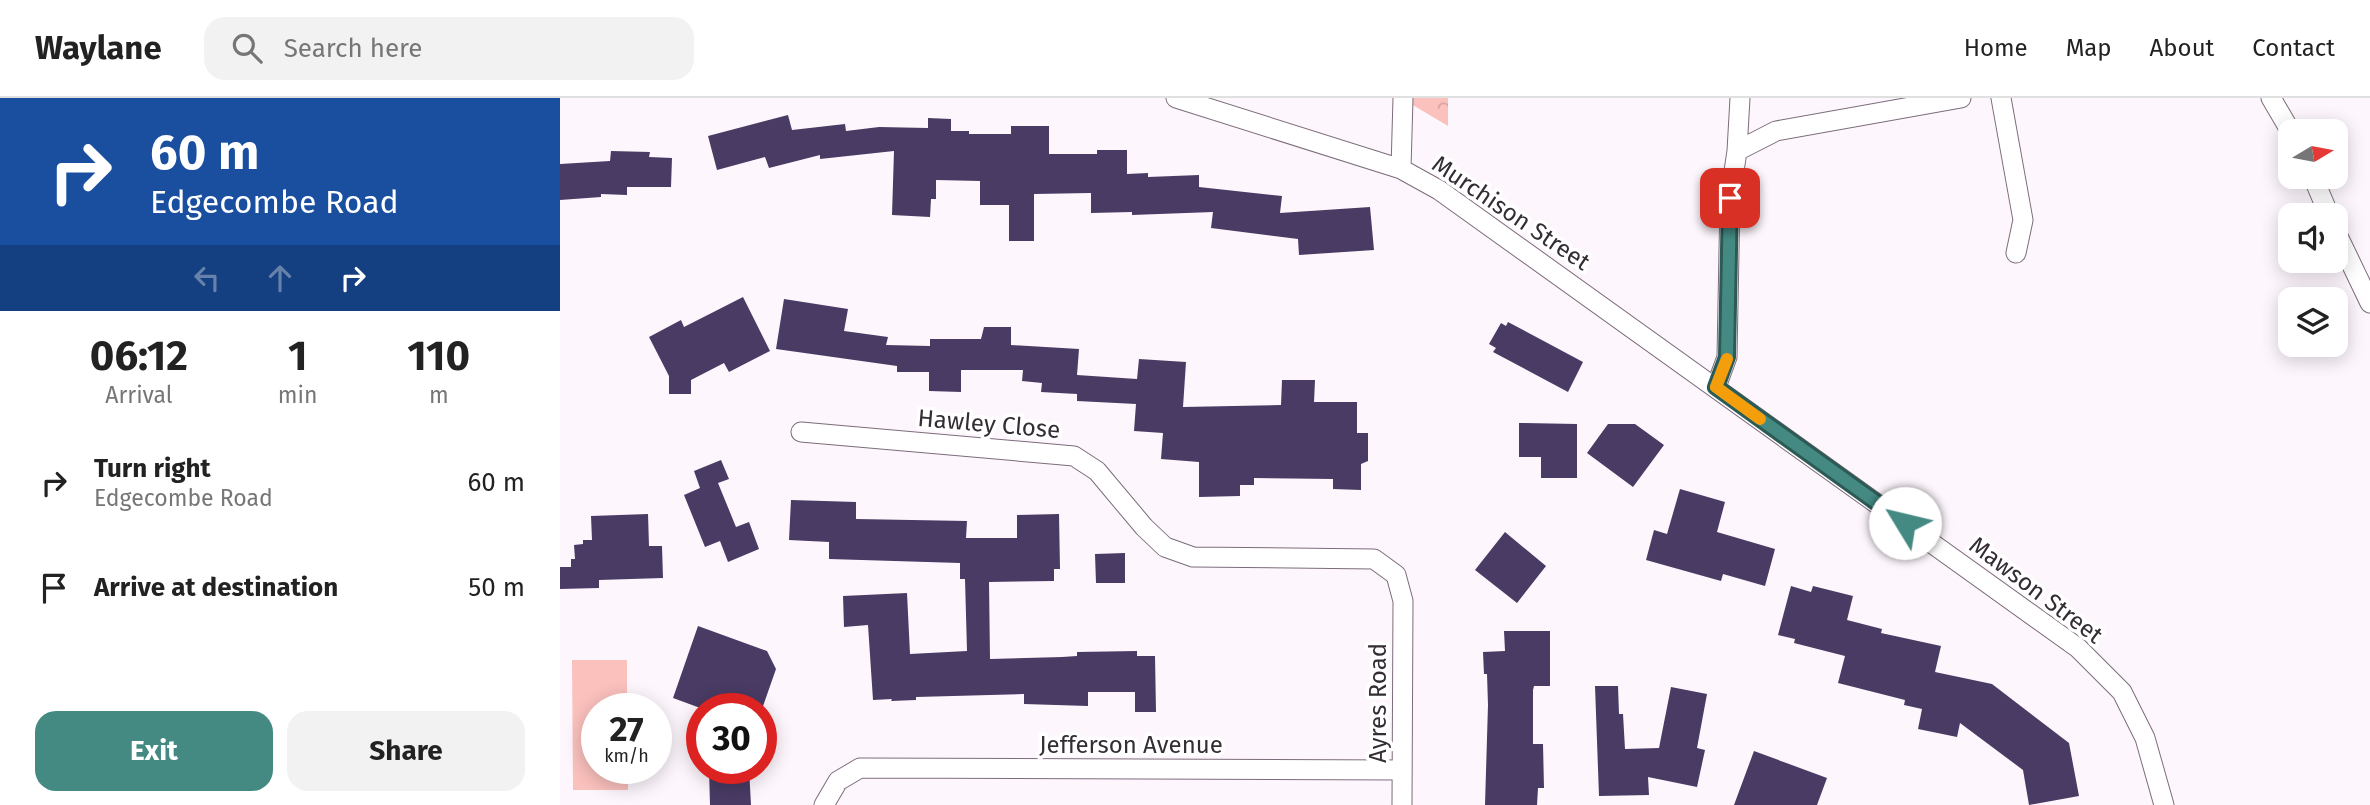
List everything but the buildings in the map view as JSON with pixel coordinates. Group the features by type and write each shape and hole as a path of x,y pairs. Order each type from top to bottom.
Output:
{"street":[{"name":"Murchison Street","path":"1176,98 1401,169 1439,190 1716,387"},
{"path":"1401,169 1403,98"},
{"path":"1716,387 1727,357 1730,198 1737,152 1740,98"},
{"path":"1737,152 1776,131 1961,98"},
{"path":"2001,98 2023,220 2016,253"},
{"path":"2271,98 2283,119"},
{"path":"2348,257 2370,303"},
{"name":"Mawson Street","path":"1716,387 2078,648 2122,692 2145,738 2164,805"},
{"name":"Hawley Close","path":"801,432 1074,456 1097,471 1144,527 1165,547 1193,556 1374,559 1396,575 1403,601"},
{"name":"Ayres Road","path":"1402,805 1403,601"},
{"name":"Jefferson Avenue","path":"824,805 838,781 860,768 1402,770"}],"green space":[{"path":"1401,98 1448,98 1448,126"},
{"path":"572,660 627,660 627,693 581,693 581,784 628,784 628,790 573,790"}],"slow traffic":[{"path":"1727,359 1716,387 1760,419"}],"route":[{"path":"1730,198 1727,357 1716,387 1905,523"}]}
